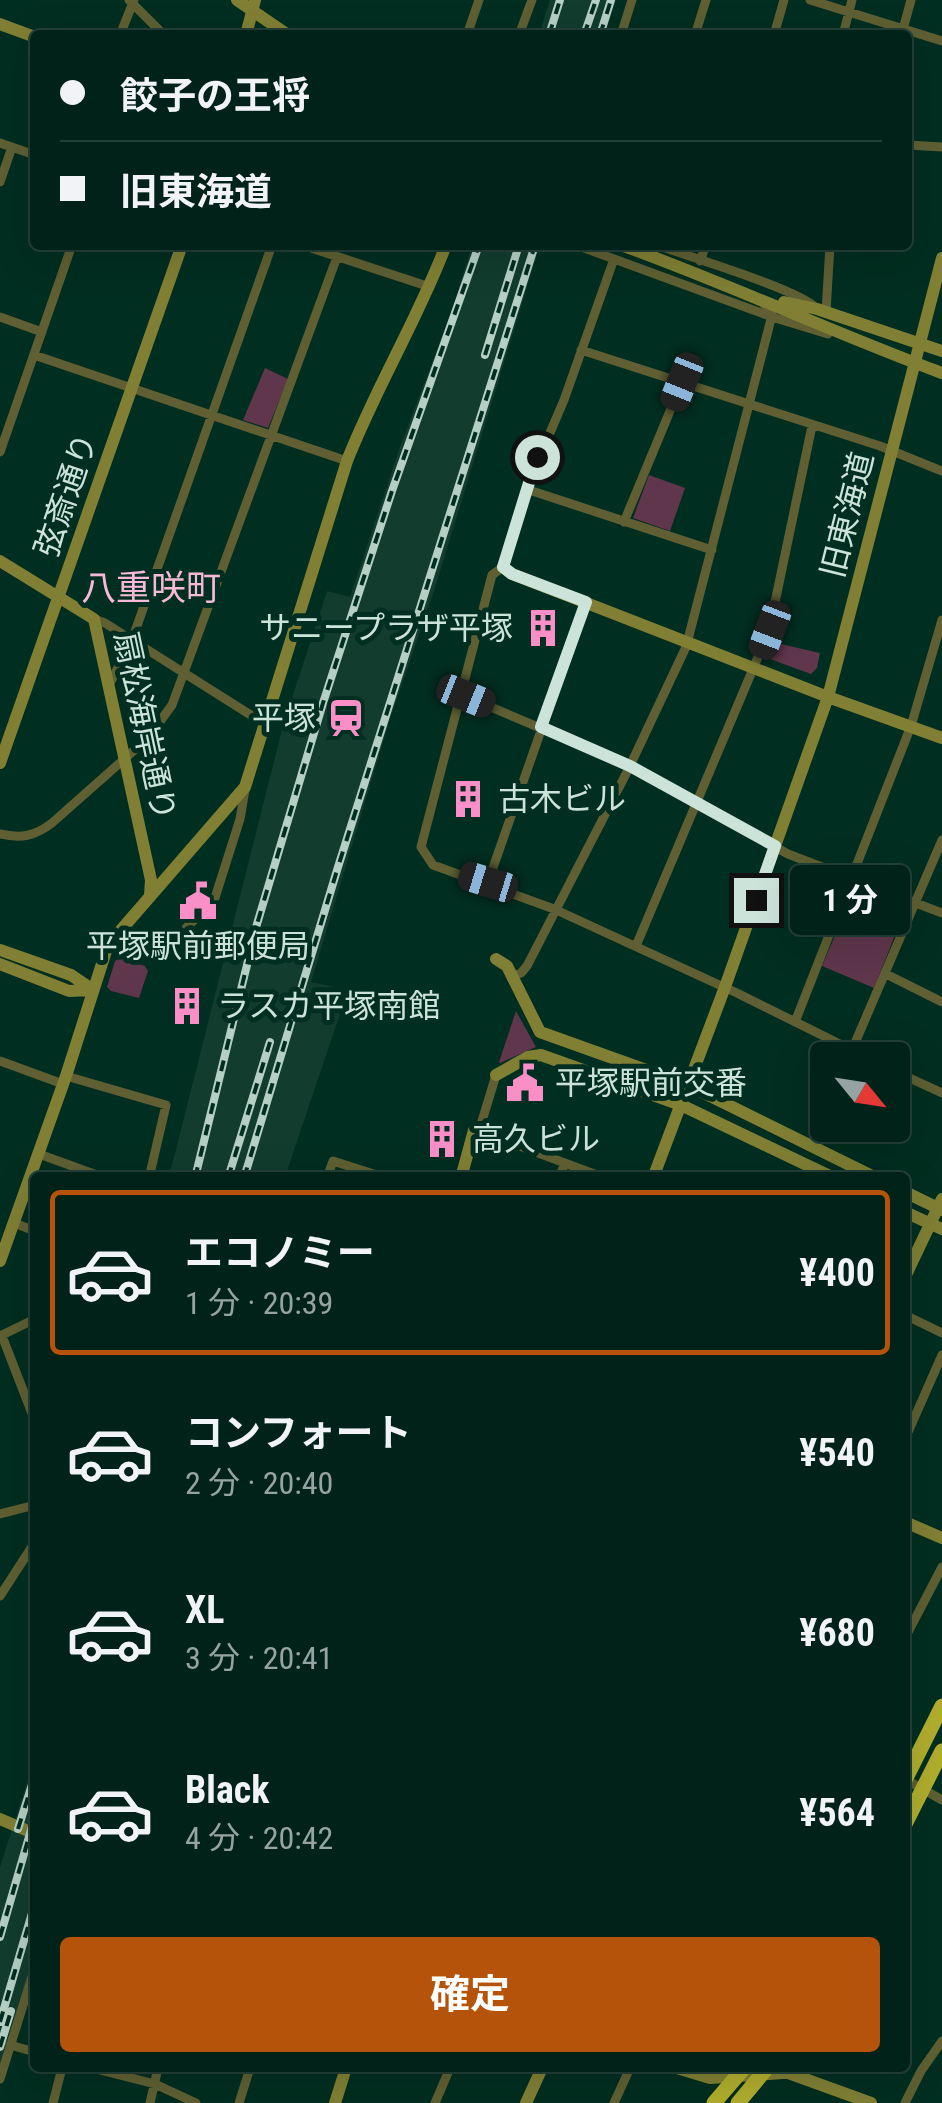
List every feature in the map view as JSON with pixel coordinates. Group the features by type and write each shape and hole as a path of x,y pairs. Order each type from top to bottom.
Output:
{"highway":[{"path":"910,1770 942,1706"},
{"path":"910,1814 942,1750"},
{"path":"714,2103 735,2081 766,2072"}],"street":[{"path":"236,0 253,5 282,30"},
{"path":"469,30 479,0"},
{"path":"521,30 532,0"},
{"path":"623,30 632,0"},
{"path":"697,30 706,0"},
{"path":"775,30 784,0"},
{"path":"810,0 903,30 910,0"},
{"path":"844,30 852,0"},
{"path":"122,30 132,1 159,30"},
{"path":"247,30 253,5"},
{"path":"0,24 30,35"},
{"path":"912,33 942,41"},
{"path":"0,143 30,153"},
{"path":"912,145 942,147"},
{"path":"0,182 12,147"},
{"path":"0,452 70,250"},
{"name":"弦斎通り","path":"0,763 180,250"},
{"path":"108,687 132,640 270,250"},
{"path":"317,250 430,287"},
{"path":"186,928 214,901 347,462 444,250"},
{"path":"590,250 942,373"},
{"path":"633,250 758,297 867,346"},
{"path":"670,250 812,302 822,310"},
{"path":"700,261 704,250"},
{"path":"822,310 829,250"},
{"path":"0,834 22,838 40,833 160,723 185,672 337,257"},
{"name":"旧東海道","path":"655,1172 828,697 942,258"},
{"path":"614,259 526,489 503,567 492,576 421,847 433,865 554,909 835,1042"},
{"path":"758,297 772,316"},
{"path":"758,297 822,310 942,351"},
{"path":"512,976 527,966 630,766 688,642 772,316"},
{"path":"0,317 42,332"},
{"path":"582,350 942,471"},
{"path":"34,354 347,462"},
{"path":"624,522 682,382"},
{"path":"636,946 770,630 812,426"},
{"path":"526,489 712,550"},
{"name":"扇松海岸通り","path":"0,560 94,619 151,880 150,895"},
{"path":"503,567 512,574 942,738"},
{"path":"488,882 586,602"},
{"path":"94,619 265,724"},
{"path":"794,1022 911,726 942,620"},
{"path":"460,694 630,766 775,846 942,913"},
{"path":"32,1172 108,944 246,787"},
{"path":"856,1042 942,840"},
{"path":"0,950 71,975 94,990"},
{"path":"496,959 512,976 540,1032 688,1085 864,1172"},
{"path":"0,964 69,990 94,990"},
{"path":"886,974 942,1002"},
{"path":"478,1131 496,1075 528,1057 541,1055 680,1105 821,1172"},
{"path":"0,1062 166,1105 150,1172"},
{"path":"910,1078 942,1093"},
{"path":"462,1172 474,1130 589,1172"},
{"path":"39,1154 88,1172"},
{"path":"330,1172 333,1161 367,1172"},
{"path":"562,1172 565,1163"},
{"path":"1,1255 30,1179"},
{"path":"910,1194 941,1206 936,1227 910,1270"},
{"path":"910,1214 936,1227"},
{"path":"14,1223 30,1229"},
{"path":"910,1317 942,1333"},
{"path":"30,1322 1,1336 30,1408"},
{"path":"910,1428 942,1354"},
{"path":"0,1514 30,1505"},
{"path":"910,1524 942,1538"},
{"path":"0,1596 30,1550"},
{"path":"910,1628 942,1567"},
{"path":"910,1783 942,1800"},
{"path":"0,1819 30,1832"},
{"path":"0,2078 30,1983"},
{"path":"905,2103 920,2072 942,2041"},
{"path":"10,2045 30,2051"},
{"path":"53,2103 61,2072"},
{"path":"108,2072 154,2084 196,2103"},
{"path":"150,2103 157,2072"},
{"path":"239,2103 247,2072"},
{"path":"335,2103 345,2072"},
{"path":"448,2072 436,2100 451,2103"},
{"path":"526,2103 540,2072"},
{"path":"614,2103 628,2072"},
{"path":"691,2072 735,2081 766,2072"},
{"path":"778,2072 846,2099 871,2103"}],"shaded area":[{"path":"550,0 616,0 607,30 541,30"},
{"path":"470,250 538,250 311,982 348,990 287,1172 170,1172 284,722 327,591 350,597 401,444 453,308"},
{"path":"265,368 288,379 268,428 243,420"},
{"path":"649,475 685,488 670,531 633,518"},
{"path":"772,642 820,653 817,668 811,674 767,658"},
{"path":"857,884 907,905 874,988 822,966"},
{"path":"120,958 145,966 148,971 139,998 107,987 115,961"},
{"path":"516,1011 536,1047 500,1063 499,1062"},
{"path":"30,1774 30,1970 0,2067 0,1867"}],"railway":[{"path":"551,30 560,0"},
{"path":"586,30 596,0"},
{"path":"602,30 611,0"},
{"path":"196,1172 257,924 323,703 392,491 477,250"},
{"path":"485,355 517,250"},
{"path":"246,1172 533,250"},
{"path":"230,1172 270,1042"},
{"path":"18,1829 30,1791"},
{"path":"0,1937 30,1833"},
{"path":"0,2022 30,1920"},
{"path":"0,2047 11,2011"}],"place":[{"name":"サニープラザ平塚","path":"543,628"},
{"name":"平塚","path":"346,718"},
{"name":"古木ビル","path":"468,799"},
{"name":"平塚駅前郵便局","path":"198,901"},
{"name":"ラスカ平塚南館","path":"187,1006"},
{"name":"平塚駅前交番","path":"525,1083"},
{"name":"高久ビル","path":"442,1139"}],"district":[{"name":"八重咲町","path":"151,588"}],"route":[{"path":"537,457 503,567 586,602 541,727 630,766 775,846 756,900"}]}
